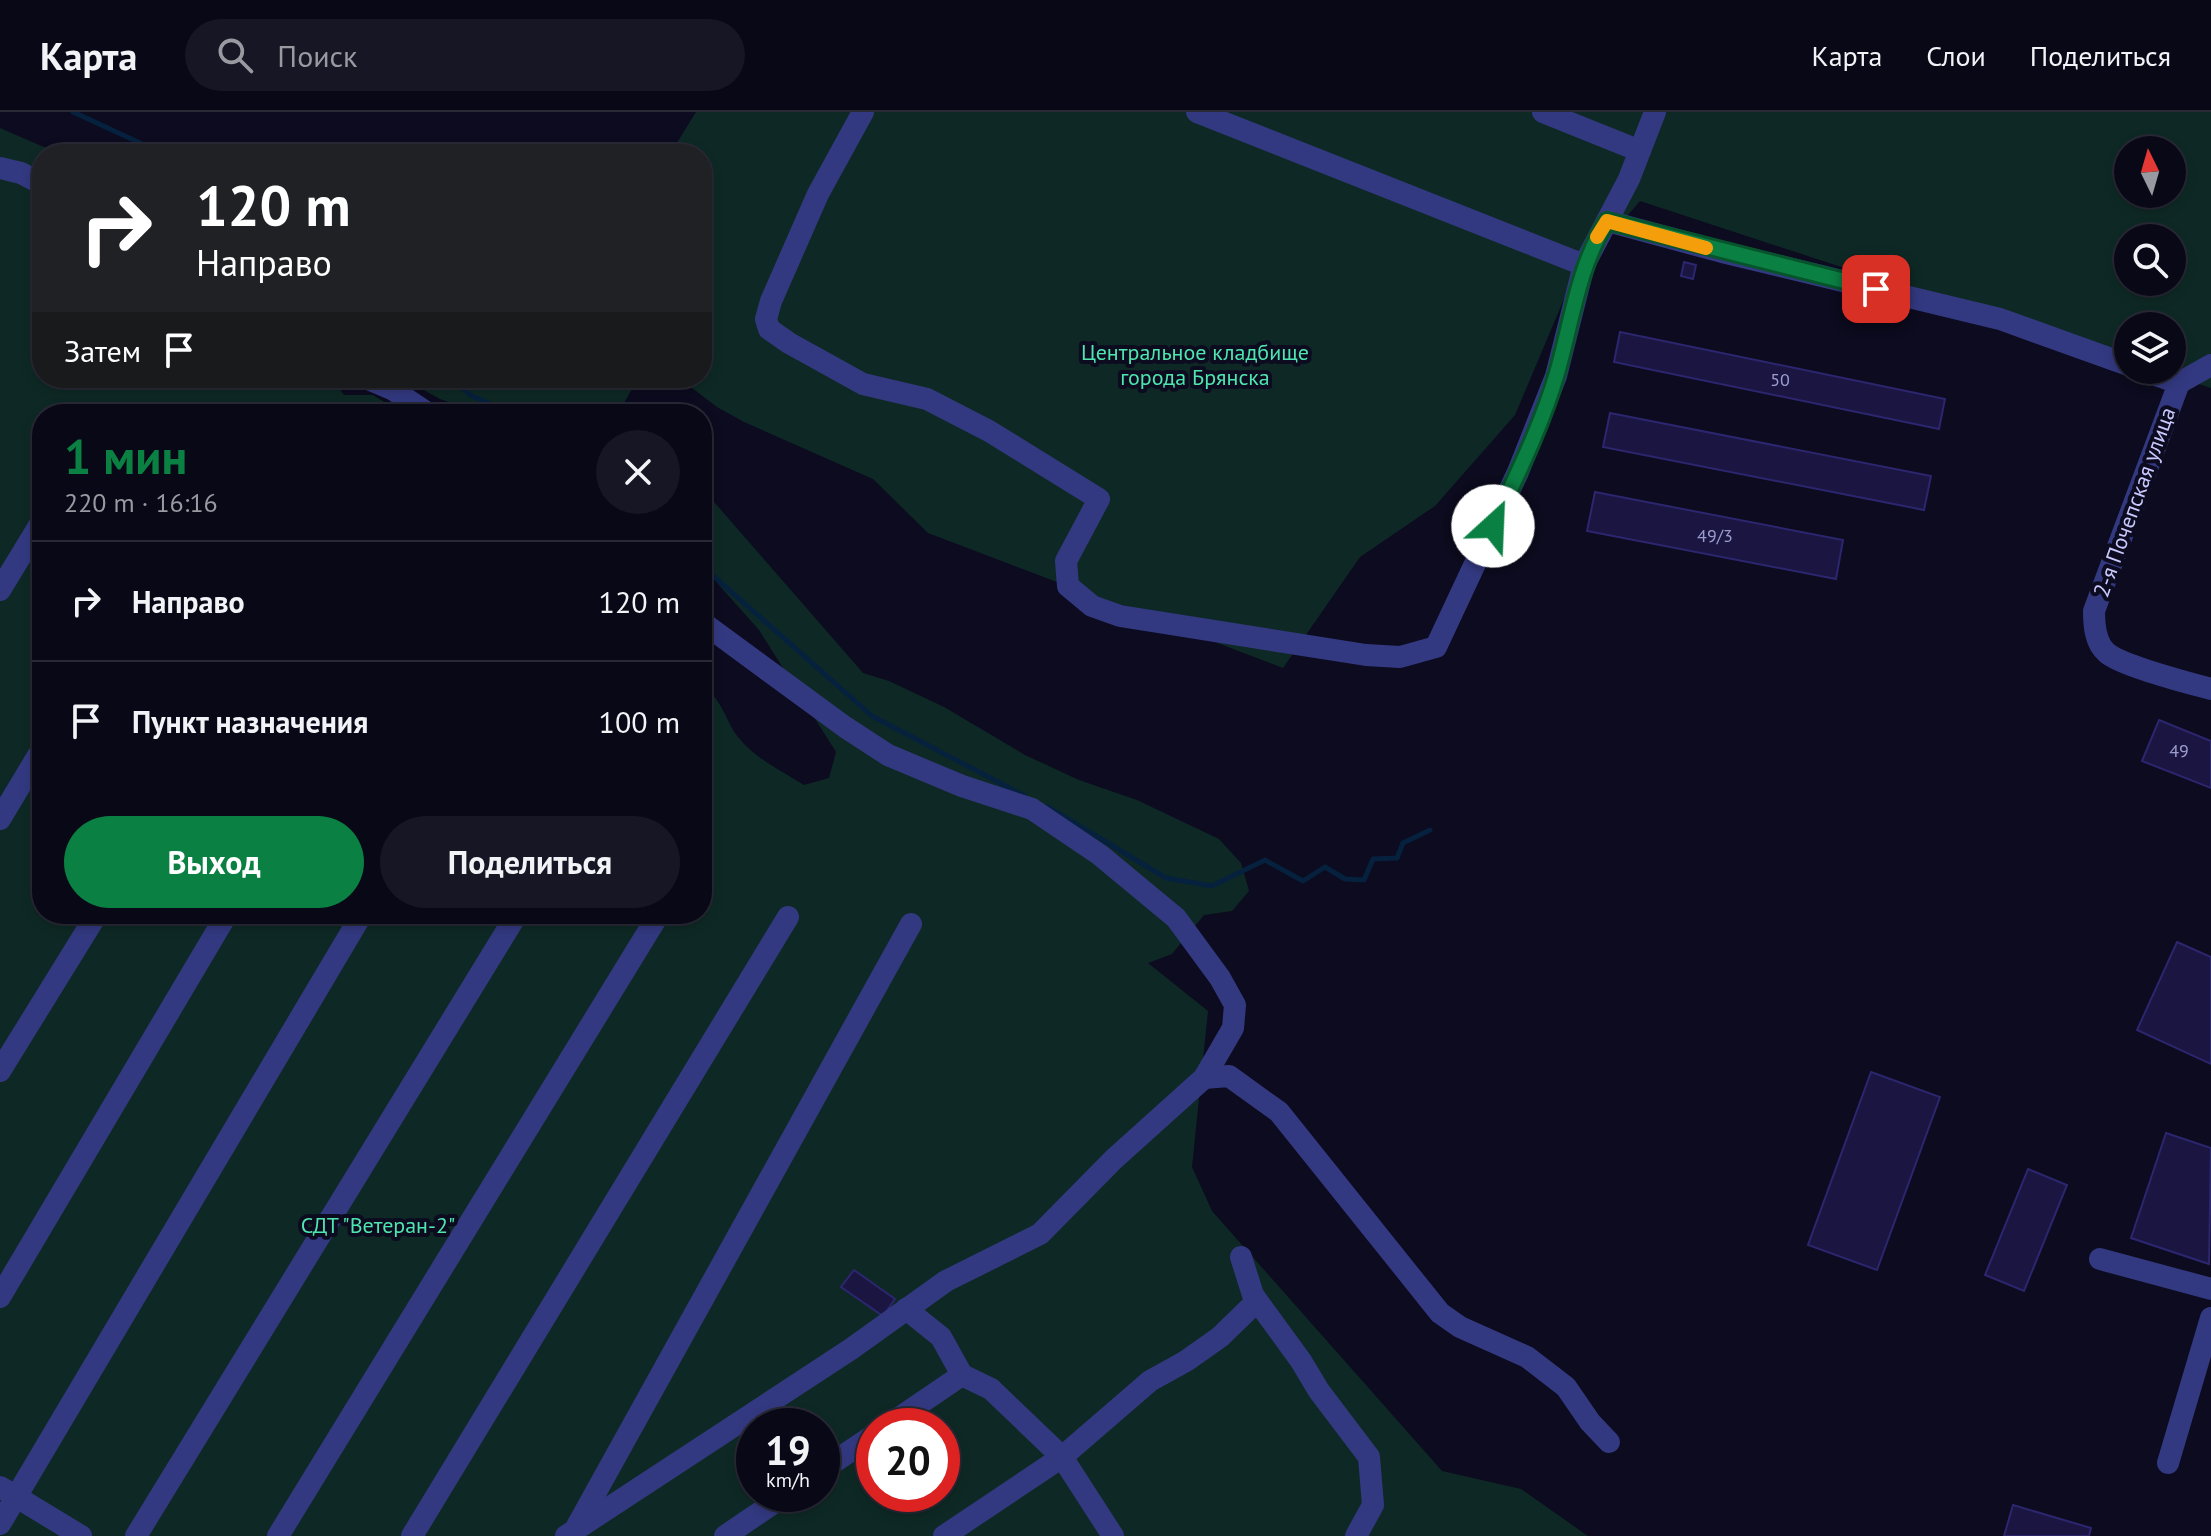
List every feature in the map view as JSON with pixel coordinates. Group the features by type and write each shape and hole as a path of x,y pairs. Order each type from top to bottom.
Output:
{"street":[{"path":"863,112 818,194 777,288 766,319 769,329 863,384 927,399 989,431 1099,499 1066,561 1068,586 1092,606 1120,616 1366,655 1400,657 1436,647 1518,472 1556,376 1584,265 1629,179 1655,112"},
{"path":"1197,112 1584,265"},
{"path":"1543,112 1640,151"},
{"path":"0,168 32,179"},
{"path":"1607,221 2000,319 2114,360"},
{"path":"2186,379 2211,365"},
{"name":"2-я Почепская улица","path":"2179,384 2094,611 2095,631 2107,653 2132,665 2211,689"},
{"path":"390,388 414,404"},
{"path":"0,590 32,537"},
{"path":"570,1533 851,1349 946,1281 1040,1234 1114,1159 1204,1078 1233,1028 1235,1005 1220,978 1176,918 1100,855 1032,809 962,786 888,755 712,629"},
{"path":"0,819 32,766"},
{"path":"412,1536 788,917"},
{"path":"0,1071 91,924"},
{"path":"0,1297 221,924"},
{"path":"0,1524 8,1492 356,924"},
{"path":"136,1536 511,924"},
{"path":"278,1536 653,924"},
{"path":"570,1533 911,924"},
{"path":"1204,1078 1229,1076 1279,1112 1440,1313 1460,1327 1527,1357 1566,1387 1590,1422 1609,1442"},
{"path":"1241,1257 1257,1301 1369,1457 1373,1505 1356,1536"},
{"path":"2100,1259 2211,1289"},
{"path":"944,1536 1062,1457 1150,1381 1220,1337 1257,1301"},
{"path":"906,1309 941,1337 962,1375 991,1389 1062,1457 1113,1536"},
{"path":"2168,1463 2211,1318"},
{"path":"913,1408 962,1375"},
{"path":"8,1492 81,1536"},
{"path":"725,1536 760,1512"}],"green space":[{"name":"Центральное кладбище города Брянска","path":"696,112 2211,112 2211,388 2186,380 2186,312 2114,312 2114,356 1640,201 1572,280 1515,415 1435,506 1360,557 1283,668 928,533 873,479 744,422 692,388 712,388 712,144 676,144"},
{"name":"СДТ \"Ветеран-2\"","path":"0,128 37,144 32,144 32,388 339,388 344,395 373,395 388,404 32,404 32,924 712,924 712,695 745,745 804,785 829,778 836,752 759,630 712,577 712,500 863,673 889,681 944,707 1025,755 1079,780 1137,800 1219,839 1241,863 1249,891 1232,911 1204,915 1172,954 1148,963 1208,1011 1192,1167 1212,1211 1442,1471 1521,1489 1588,1536 0,1536"},
{"path":"420,388 632,388 624,404 454,404"}],"building":[{"path":"1684,262 1696,265 1693,279 1681,276"},
{"path":"1620,332 1945,399 1939,429 1614,362"},
{"path":"1610,413 1931,476 1924,510 1603,447"},
{"path":"1595,492 1843,540 1836,579 1587,531"},
{"path":"2159,720 2211,741 2211,788 2142,761"},
{"path":"2177,942 2211,957 2211,1064 2137,1030"},
{"path":"1871,1072 1940,1097 1877,1270 1808,1245"},
{"path":"2166,1133 2211,1148 2209,1264 2131,1238"},
{"path":"2028,1169 2067,1185 2024,1291 1985,1275"},
{"path":"854,1270 895,1299 883,1316 841,1287"},
{"path":"2013,1505 2091,1528 2089,1536 2004,1536"}],"waterway":[{"path":"73,112 142,144"},
{"path":"463,388 490,404"},
{"path":"712,575 872,716 1025,796"},
{"path":"1048,807 1166,878 1212,886 1265,860 1303,881 1325,867 1345,879 1364,880 1373,859 1397,858 1403,843 1430,830"}],"slow traffic":[{"path":"1597,237 1607,221 1706,248"}],"route":[{"path":"1493,526 1556,376 1584,265 1607,221 1876,289"}]}
